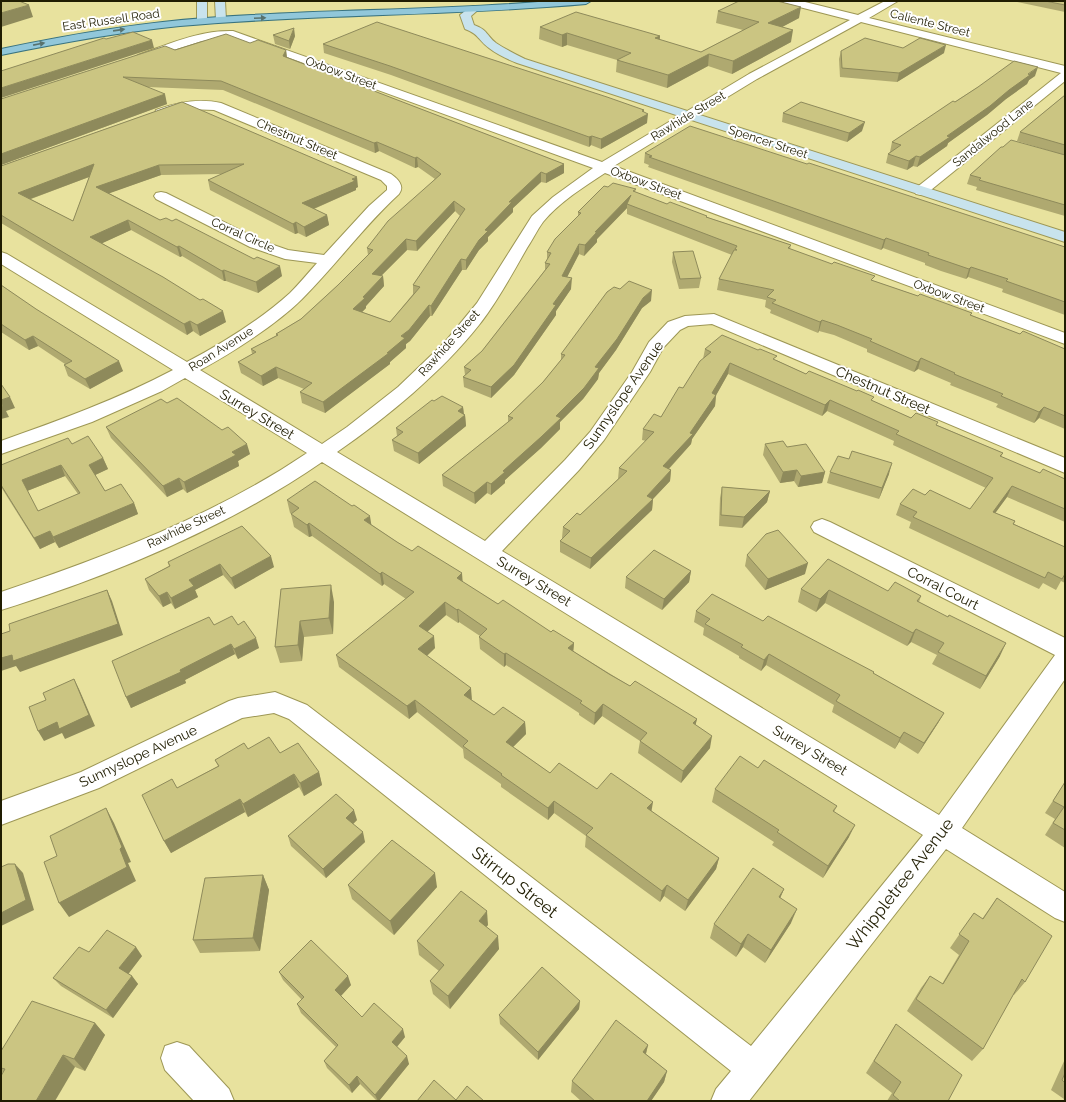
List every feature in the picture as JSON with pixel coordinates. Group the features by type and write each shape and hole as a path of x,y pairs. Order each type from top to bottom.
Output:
{"main road":[{"name":"East Russell Road","path":"473,6 492,1"},
{"name":"East Russell Road","path":"1,42 111,22 586,1"},
{"name":"East Russell Road","path":"1,52 119,30 202,17"}],"street":[{"path":"202,1 202,17"},
{"name":"Caliente Street","path":"788,1 1065,70"},
{"name":"Rawhide Street","path":"1,601 84,572 158,541 217,513 284,477 322,453 381,410 415,381 448,348 474,320 542,213 587,177 768,68 893,1"},
{"name":"Spencer Street","path":"473,6 465,15 469,27 480,31 482,35 494,46 521,61 687,116 1065,237"},
{"path":"129,62 204,37 221,16"},
{"name":"Oxbow Street","path":"221,16 233,34 603,167 1065,339"},
{"name":"Sandalwood Lane","path":"921,191 1065,75"},
{"name":"Chestnut Street","path":"151,116 173,108 196,103 217,106 376,173 392,181 394,184"},
{"path":"986,138 1001,142"},
{"name":"Roan Avenue","path":"1,448 84,418 155,387 209,358 262,323 296,296 374,209 394,191 394,184"},
{"name":"Corral Circle","path":"161,196 256,244 285,254 329,260"},
{"name":"Surrey Street","path":"1,257 1065,908"},
{"name":"Chestnut Street","path":"699,319 714,320 1065,466"},
{"name":"Sunnyslope Avenue","path":"487,553 572,465 597,436 641,372 655,346 674,326 685,321 699,319"},
{"name":"Corral Court","path":"822,527 1065,649"},
{"name":"Whippletree Avenue","path":"728,1101 943,832 1065,660"},
{"name":"Sunnyslope Avenue","path":"1,813 90,780 238,708 275,702"},
{"name":"Stirrup Street","path":"275,702 298,712 753,1068"},
{"path":"177,1058 217,1101"}],"building":[{"path":"1,1 19,1 29,5 1,13"},
{"path":"739,1 777,1 801,7 768,23 793,30 733,61 709,54 668,75 617,60 631,53 567,33 562,35 540,27 576,12 660,36 655,38 701,52 759,22 718,11"},
{"path":"1045,1 1065,1 1065,5"},
{"path":"377,22 607,97 644,110 642,111 648,114 601,139 592,136 589,137 390,66 323,44"},
{"path":"294,28 289,41 273,35"},
{"path":"133,32 152,40 1,88 1,71 104,38 106,39"},
{"path":"226,34 250,43 258,40 286,50 283,56 564,164 546,174 541,172 509,202 512,202 485,230 488,231 479,240 466,260 461,259 431,306 429,305 409,330 401,336 405,338 387,353 389,353 323,402 300,392 312,383 276,367 261,376 238,362 256,352 251,349 278,335 276,334 301,319 338,285 373,250 367,248 388,221 441,174 417,157 415,158 377,142 374,143 221,81 123,77 165,94 1,154 1,99 165,46 175,50","holes":["454,201 465,209 413,285 420,287 390,322 353,309 365,298 363,297 383,276 372,274 406,239 416,241"]},
{"path":"865,38 903,48 920,38 946,45 899,73 842,68 841,51"},
{"path":"1014,61 1038,67 990,106 947,136 950,137 920,157 916,156 909,161 888,154 901,145 892,142 953,101 955,102 978,87"},
{"path":"1065,95 1065,145 1020,132"},
{"path":"182,102 357,177 352,179 355,181 302,203 327,215 304,227 296,222 293,224 208,180 244,164 159,165 96,187 160,220 166,218 172,221 176,219 254,259 257,257 280,266 256,282 224,270 222,271 179,246 177,247 128,220 90,237 163,277 200,300 203,299 223,311 197,325 190,321 184,324 1,215 1,166","holes":["94,164 73,221 18,193"]},
{"path":"801,102 865,122 849,133 783,113"},
{"path":"690,126 807,164 809,163 1065,247 1065,302 1006,281 1008,279 971,267 969,269 928,255 929,253 886,238 884,240 649,157 652,156 645,153"},
{"path":"1011,140 1065,155 1065,205 979,180 981,178 970,175"},
{"path":"613,183 636,189 633,191 667,204 670,202 707,216 706,217 791,245 788,248 832,264 834,262 875,276 871,280 918,296 920,294 972,313 970,315 1020,334 1023,331 1065,349 1065,416 1044,407 1039,412 1001,396 1003,394 954,374 955,373 921,358 918,362 870,341 872,339 822,320 820,322 772,303 776,300 767,297 774,290 719,279 734,250 737,250 735,249 737,246 627,204 631,195 595,232 597,232 585,245 579,244 562,276 572,278 553,304 556,305 514,365 491,387 463,377 471,370 464,367 482,351 550,264 545,263 551,253 547,252 555,239 581,213 578,212 604,186 608,187"},
{"path":"693,251 701,278 680,279 673,252"},
{"path":"629,281 652,290 643,298 617,339 595,367 599,368 584,388 556,416 561,418 503,471 505,472 491,484 487,482 474,493 442,475 513,418 508,416 543,382 565,355 561,354 607,292 614,287 620,289"},
{"path":"1,285 36,309 119,361 85,379 64,365 72,361 33,336 25,340 1,324"},
{"path":"722,335 777,356 773,359 806,374 809,371 874,397 871,400 911,418 916,413 938,422 936,425 1003,453 1000,456 1040,473 1043,469 1065,479 1065,509 1012,486 993,512 1015,521 1013,524 1065,547 1065,574 1062,579 1048,572 1045,578 913,517 917,512 900,504 913,489 925,495 930,490 970,509 993,478 896,434 899,431 830,400 825,405 730,363 712,393 716,395 690,433 693,434 663,466 671,470 647,496 653,499 591,558 560,541 570,531 563,527 577,513 580,515 627,471 619,468 654,432 643,429 654,414 661,417 679,387 683,388 700,361 711,352 705,349"},
{"path":"1,384 10,397 1,400"},
{"path":"442,396 463,407 458,411 465,415 418,453 392,440 403,432 396,428 432,400 434,401"},
{"path":"177,398 222,430 228,427 247,444 232,452 236,455 184,482 179,478 163,486 106,427 161,399 167,403"},
{"path":"88,436 103,458 89,465 105,491 121,484 134,503 53,537 50,531 34,538 1,485 1,465 68,438 72,444","holes":["61,465 80,493 38,511 22,480"]},
{"path":"783,441 787,447 806,444 825,472 801,476 797,470 783,472 765,444"},
{"path":"852,451 892,463 882,488 830,472 838,456 849,459"},
{"path":"315,481 352,506 354,505 370,516 364,520 397,542 412,551 418,546 462,573 457,578 498,604 503,600 551,632 553,630 574,643 568,648 609,674 630,686 635,681 697,719 693,723 712,736 683,771 640,741 647,733 603,704 595,713 580,703 582,701 506,653 504,654 479,637 487,629 458,609 457,610 445,602 419,626 434,636 418,649 471,688 464,695 494,715 503,707 525,722 506,742 550,773 559,763 597,789 611,773 653,802 647,808 719,858 688,900 667,885 662,891 586,835 593,828 554,801 548,808 501,775 502,774 463,746 468,741 415,700 407,706 336,655 414,592 382,572 380,574 309,523 307,525 291,514 299,508 287,500"},
{"path":"722,487 770,491 744,517 721,515"},
{"path":"242,526 271,556 231,578 220,564 189,580 194,586 171,598 167,592 159,596 145,579 170,566 168,562"},
{"path":"778,530 808,563 768,579 747,555 766,534"},
{"path":"654,550 691,571 664,599 626,577"},
{"path":"828,559 888,591 895,582 921,596 917,601 948,617 949,615 1006,643 986,676 938,652 944,643 916,629 913,633 829,590 820,599 801,589"},
{"path":"331,585 329,618 300,621 298,645 275,647 281,589"},
{"path":"107,590 118,624 13,661 12,655 1,658 1,634 10,631 9,624"},
{"path":"712,594 763,621 768,616 874,672 873,673 944,713 924,743 904,732 900,738 836,701 840,695 769,654 764,660 741,647 743,645 705,624 710,619 696,611"},
{"path":"232,616 238,625 244,621 256,638 234,649 231,644 180,670 181,672 126,697 112,661 209,617 214,625"},
{"path":"74,679 89,715 59,729 57,722 38,731 29,707 46,700 43,693"},
{"path":"269,737 280,753 298,743 319,772 300,783 294,774 243,804 240,799 164,841 142,795 172,779 177,788 219,766 215,760 244,743 248,749"},
{"path":"740,756 758,768 764,760 837,806 833,811 855,825 828,866 777,832 779,830 715,789"},
{"path":"1065,782 1065,830 1053,823 1064,807 1053,801"},
{"path":"336,794 354,810 346,818 363,832 323,869 288,836"},
{"path":"106,808 122,847 120,849 127,867 59,903 44,862 57,856 50,836"},
{"path":"392,840 435,873 390,921 348,885"},
{"path":"8,864 15,864 26,900 1,913 1,867"},
{"path":"753,868 784,889 779,897 797,909 771,950 748,934 741,944 714,924"},
{"path":"263,875 253,938 193,940 205,878"},
{"path":"461,891 487,911 479,921 498,936 448,996 430,981 444,965 417,941"},
{"path":"997,898 1052,936 1025,982 1022,979 983,1049 916,999 930,976 943,984 969,941 959,934 974,913 983,919"},
{"path":"107,930 136,947 119,968 132,976 106,1010 53,978 79,947 89,952"},
{"path":"311,940 348,976 335,990 362,1017 374,1003 403,1029 392,1042 407,1056 375,1095 357,1076 349,1085 324,1061 338,1045 297,1004 304,997 279,972"},
{"path":"542,967 580,1001 538,1052 499,1015"},
{"path":"32,1001 95,1023 74,1059 63,1055 36,1101 1,1101 1,1076 5,1069 1,1068 1,1051"},
{"path":"616,1020 648,1045 643,1052 667,1071 647,1101 595,1101 572,1081"},
{"path":"896,1024 962,1075 948,1101 900,1101 893,1095 901,1082 874,1061"},
{"path":"1065,1073 1065,1083 1062,1080"},
{"path":"434,1080 456,1100 467,1086 484,1101 417,1101"}]}
